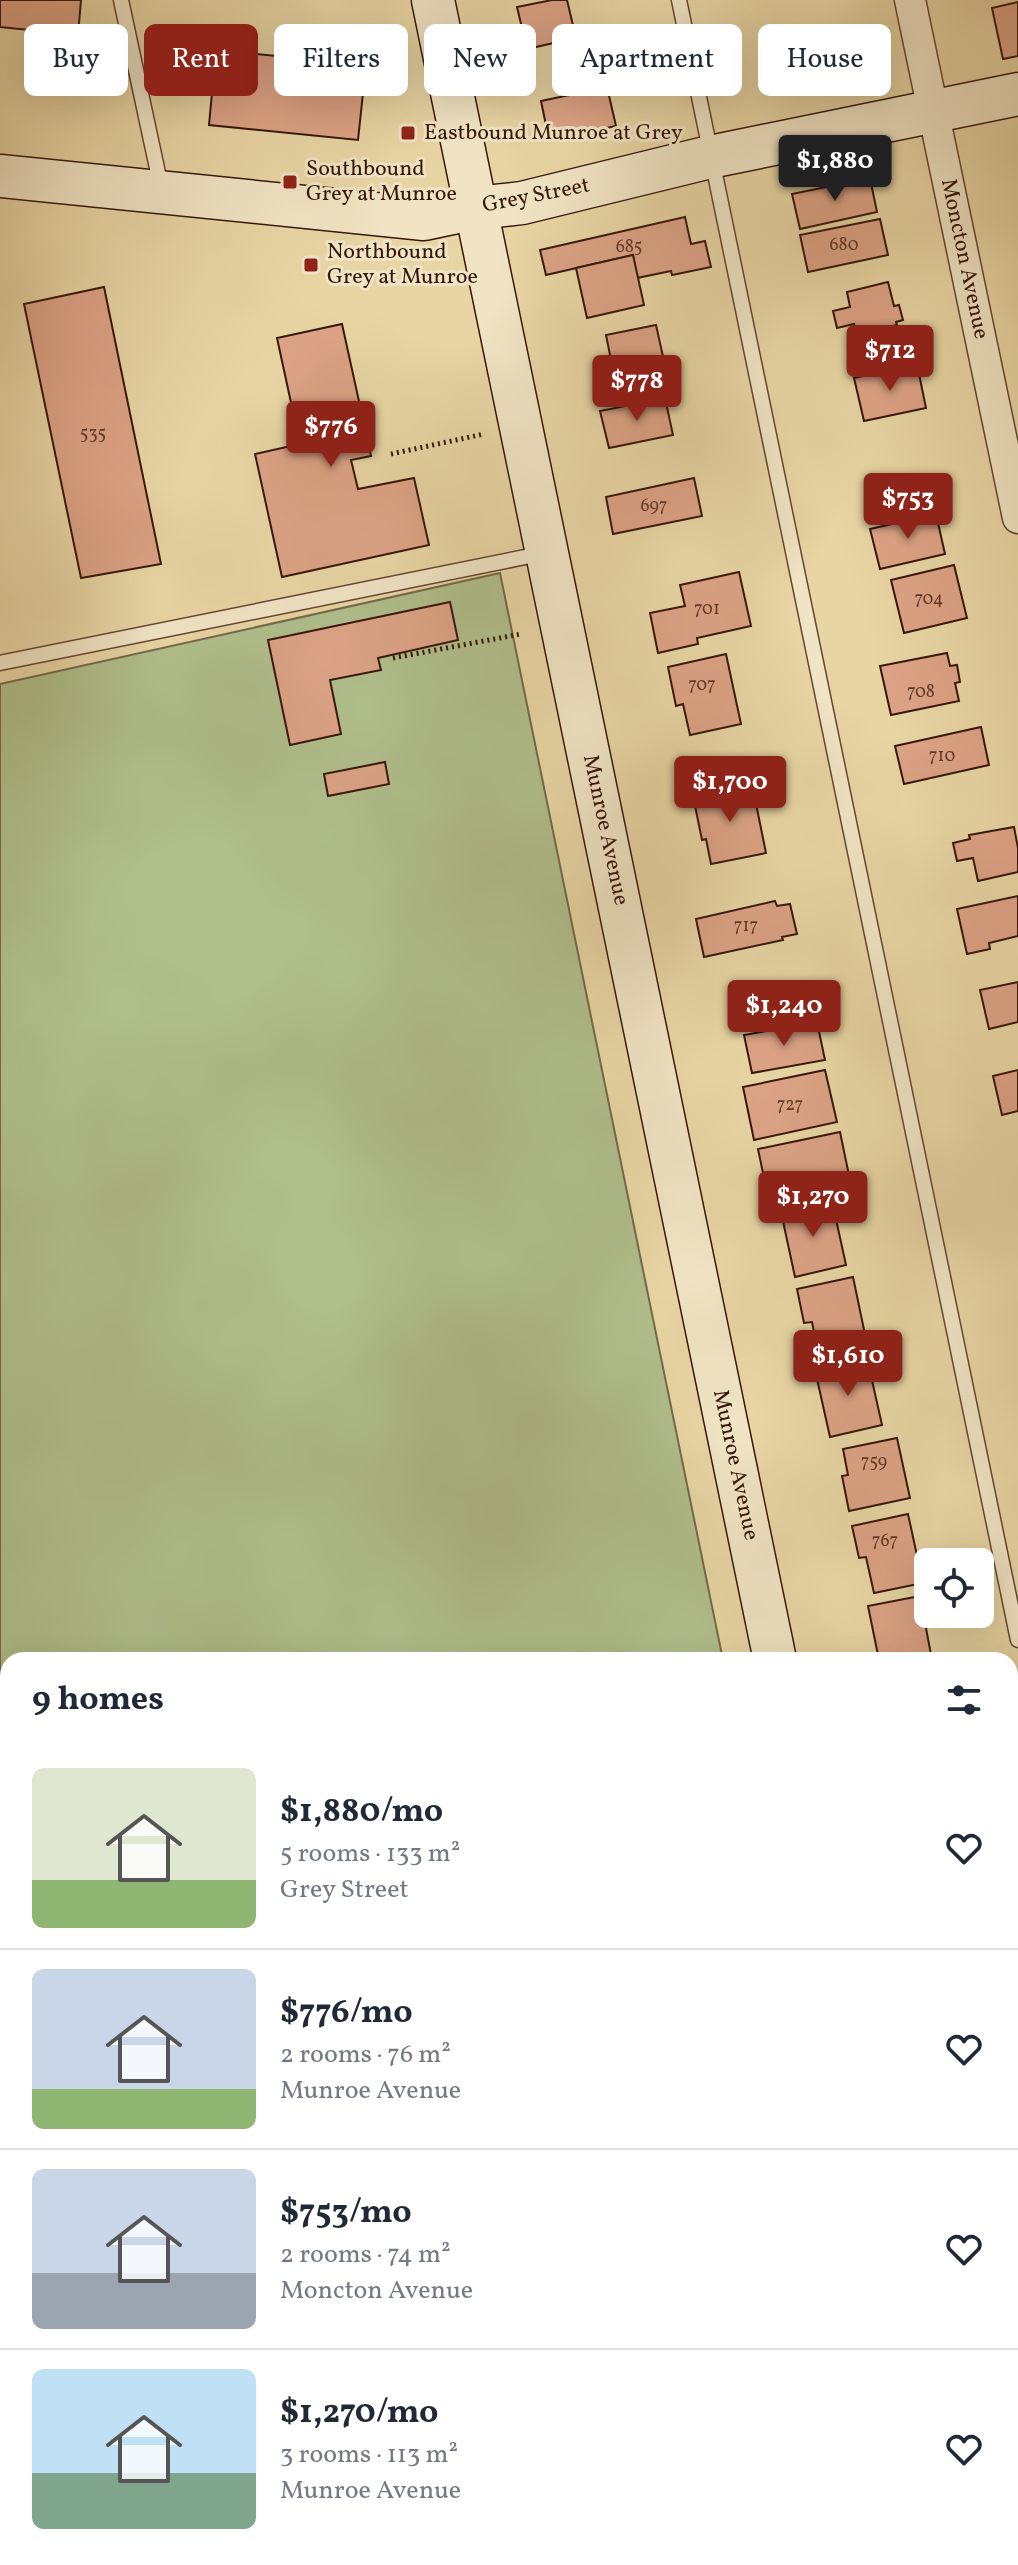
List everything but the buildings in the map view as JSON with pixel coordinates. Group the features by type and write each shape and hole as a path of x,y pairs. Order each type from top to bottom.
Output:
{"street":[{"name":"Munroe Avenue","path":"433,0 773,1652"},
{"name":"Moncton Avenue","path":"910,0 1018,518"},
{"name":"Grey Street","path":"0,176 424,219 476,208 522,203 710,157 1018,94"}],"lane":[{"path":"121,0 162,193"},
{"path":"679,0 1018,1640"},
{"path":"0,663 548,552"}],"path":[{"path":"391,454 522,425"},
{"path":"393,658 521,634"}],"green space":[{"path":"500,573 721,1652 0,1652 0,684"}],"place":[{"name":"Eastbound Munroe at Grey","path":"408,133"},
{"name":"Southbound Grey at Munroe","path":"290,182"},
{"name":"Northbound Grey at Munroe","path":"311,265"}]}
